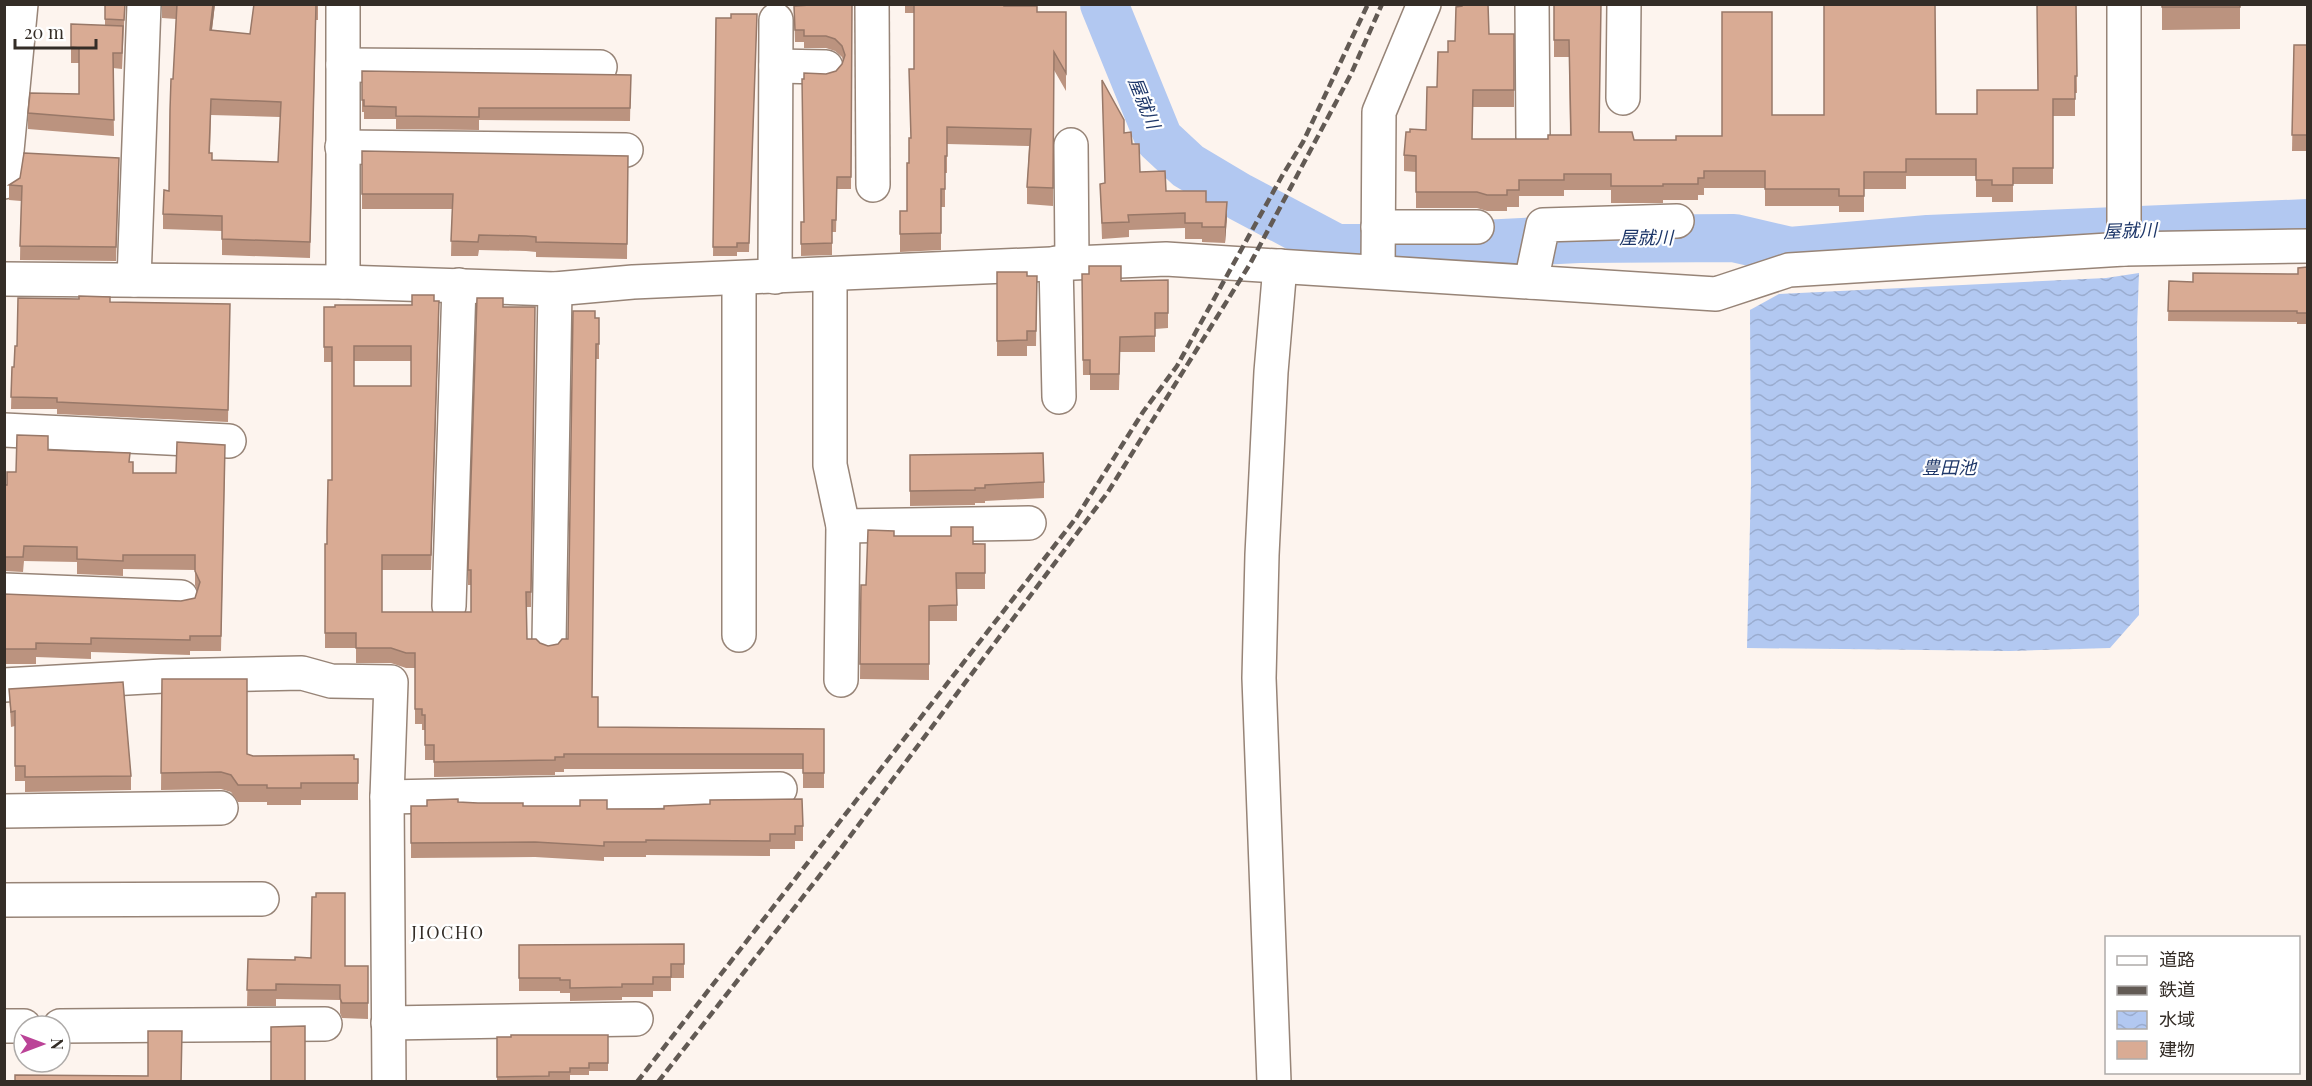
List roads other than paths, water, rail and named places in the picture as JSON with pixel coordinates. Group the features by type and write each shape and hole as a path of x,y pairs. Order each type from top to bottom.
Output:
{"street":[{"path":"134,280 144,4"},
{"path":"343,282 344,4"},
{"path":"872,4 873,185"},
{"path":"1378,248 1379,112 1425,4"},
{"path":"1532,4 1533,137"},
{"path":"1623,98 1624,4"},
{"path":"2124,4 2124,249"},
{"path":"4,182 15,20"},
{"path":"775,277 776,20"},
{"path":"343,65 600,67"},
{"path":"776,66 826,67"},
{"path":"1059,397 1071,145"},
{"path":"342,147 626,150"},
{"path":"1531,282 1543,225 1677,221"},
{"path":"4,279 343,282 555,289 633,282 830,275 1064,262 1166,259 1280,266 1477,227"},
{"path":"1378,248 1531,282 1716,294 1788,270 2124,249 2307,246"},
{"path":"1274,1082 1260,678 1262,555 1271,372 1280,266"},
{"path":"830,275 830,465 843,526 841,680"},
{"path":"739,279 739,635"},
{"path":"449,606 459,285"},
{"path":"549,642 555,289"},
{"path":"4,430 229,441"},
{"path":"843,526 1029,523"},
{"path":"4,590 181,597"},
{"path":"4,685 163,676 302,673 331,681 391,682 387,797 389,1082"},
{"path":"387,797 780,789"},
{"path":"4,811 221,808"},
{"path":"4,900 262,899"},
{"path":"388,1023 636,1019"},
{"path":"72,1026 325,1024"}],"water":[{"name":"豊田池","path":"2139,273 2137,328 2139,615 2110,648 2010,651 1747,648 1751,483 1750,310 1779,294 2106,278"}],"waterway":[{"name":"屋就川","path":"1104,4 1159,139 1188,166 1240,197 1336,248 1403,248 1579,239 1734,238 1790,251 1928,239 2308,223"}],"railway":[{"path":"637,1082 1076,518 1143,412 1177,366 1303,142 1368,4"},
{"path":"658,1082 842,847 1108,492 1250,264 1351,74 1382,4"}],"district":[{"name":"JIOCHO","path":"448,933"}]}
